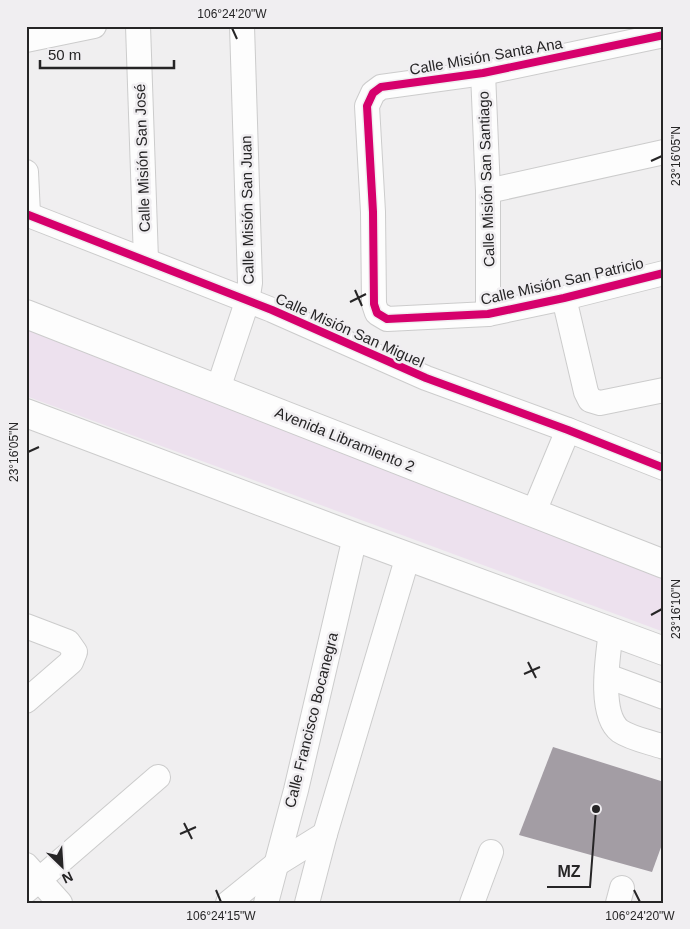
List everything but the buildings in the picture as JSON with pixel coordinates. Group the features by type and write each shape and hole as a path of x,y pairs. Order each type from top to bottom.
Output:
{"main road":[{"name":"Avenida Libramiento 2","path":"26,314 664,564"},
{"path":"26,414 664,651"}],"street":[{"path":"26,40 94,26"},
{"name":"Calle Misión San José","path":"138,26 146,260"},
{"name":"Calle Misión San Juan","path":"218,389 247,302 250,283 242,26"},
{"name":"Calle Misión Santa Ana","path":"377,313 374,304 372,212 366,106 373,93 382,87 483,73 664,35"},
{"name":"Calle Misión San Santiago","path":"483,73 488,191 488,314"},
{"path":"488,191 664,152"},
{"path":"26,172 27,214"},
{"name":"Calle Misión San Miguel","path":"27,214 247,302 272,310 426,378 568,430 664,468"},
{"name":"Calle Misión San Patricio","path":"377,313 387,319 488,314 564,298 664,273"},
{"path":"564,298 586,392 590,400 600,403 664,390"},
{"path":"533,514 568,430"},
{"name":"Calle Francisco Bocanegra","path":"266,903 298,780 355,537"},
{"path":"307,903 325,834 408,556"},
{"path":"26,626 68,642 75,652 71,662 26,701"},
{"path":"611,631 607,676 608,712 612,722 619,730 626,734 664,747"},
{"path":"607,676 664,697"},
{"path":"60,903 31,878 158,777"},
{"path":"228,903 275,865 325,834"},
{"path":"472,903 491,852"}],"shaded area":[{"path":"26,327 664,568 664,632 26,396"}],"cycle path":[{"path":"664,35 483,73 381,87 373,93 367,106 373,212 374,304 377,313 387,319 488,314 564,298 664,273"},
{"path":"26,214 272,310 426,378 568,430 664,468"}],"place":[{"name":"MZ","path":"596,809"}]}
